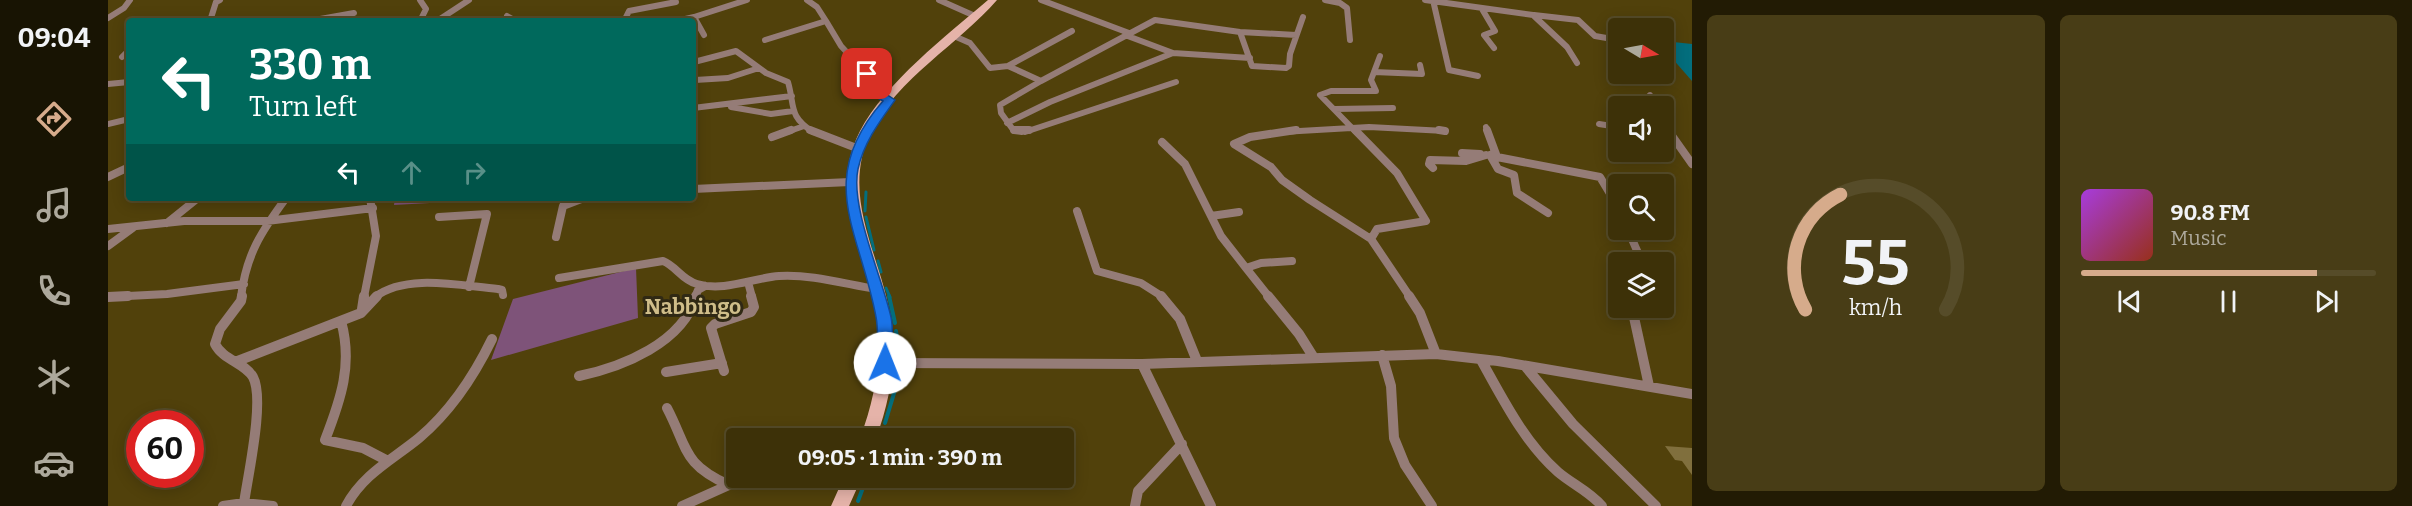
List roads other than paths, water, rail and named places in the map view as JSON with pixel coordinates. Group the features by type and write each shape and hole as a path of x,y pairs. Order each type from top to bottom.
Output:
{"main road":[{"path":"871,428 885,363 884,319 855,215 850,182 859,149 867,130 890,100 993,0"},
{"path":"840,506 848,488"}],"street":[{"path":"108,18 124,9 130,0"},
{"path":"211,18 216,2 220,0"},
{"path":"420,0 426,9 422,18"},
{"path":"442,18 469,0"},
{"path":"694,18 747,0"},
{"path":"807,0 817,7 833,28 841,46 866,73 875,92 890,100"},
{"path":"939,0 975,16"},
{"path":"1041,0 1173,52 1250,58"},
{"path":"1325,0 1340,3 1347,8 1350,40"},
{"path":"1425,0 1578,21 1595,36 1608,38"},
{"path":"1433,0 1449,70 1478,76"},
{"path":"629,11 676,2"},
{"path":"626,18 630,3"},
{"path":"1482,9 1495,31 1484,33 1494,48"},
{"path":"326,18 354,13"},
{"path":"1533,15 1567,47 1577,63"},
{"path":"507,16 511,18"},
{"path":"1240,32 1253,67 1287,68 1303,17"},
{"path":"1176,82 1024,132 1014,131 1006,123 1001,113 1000,105 1127,34 1158,20 1240,32 1296,35"},
{"path":"696,21 704,35"},
{"path":"765,40 826,21"},
{"path":"954,36 970,43 987,67 1008,66 1072,31"},
{"path":"696,61 736,51 759,68 788,82 793,111 804,126 820,135 859,149"},
{"path":"1006,123 1050,102 1173,52"},
{"path":"122,57 126,53"},
{"path":"1371,239 1377,229 1426,221 1396,173 1351,129 1320,93 1376,91 1371,81 1380,56"},
{"path":"1374,72 1422,74 1420,65"},
{"path":"1008,66 1041,81"},
{"path":"696,80 713,77 728,78 759,68"},
{"path":"108,84 126,82"},
{"path":"696,108 792,96"},
{"path":"706,109 738,107 771,114 793,111"},
{"path":"1335,110 1393,108"},
{"path":"108,124 126,119"},
{"path":"1599,124 1608,125"},
{"path":"772,137 804,126"},
{"path":"1486,127 1491,155 1498,169 1514,175 1517,193 1548,213"},
{"path":"1436,354 1419,313 1371,239 1310,200 1282,180 1270,167 1234,144 1280,131 1351,129 1445,131"},
{"path":"1162,142 1185,164 1221,236 1272,304 1303,335 1314,358"},
{"path":"1674,142 1692,164"},
{"path":"1462,153 1491,155 1600,177 1608,187"},
{"path":"1433,168 1429,164 1430,160 1461,162 1491,155"},
{"path":"108,177 126,168"},
{"path":"696,189 850,182"},
{"path":"166,223 194,201"},
{"path":"244,503 259,393 252,375 220,354 215,344 220,329 241,301 248,258 267,221 284,201"},
{"path":"361,313 376,236 371,201"},
{"path":"556,237 563,206 576,201"},
{"path":"108,229 166,223 267,221 373,208"},
{"path":"1077,211 1097,271 1104,276 1127,278 1169,301 1187,334 1197,361"},
{"path":"1211,216 1239,212"},
{"path":"439,217 487,214 469,287"},
{"path":"108,246 136,226"},
{"path":"559,278 663,261 671,264 679,276 689,283 705,286 795,276 876,289"},
{"path":"1246,268 1262,263 1292,261"},
{"path":"666,372 723,367 711,328 715,324 751,312 754,307 748,282"},
{"path":"108,297 167,294 244,284"},
{"path":"235,362 361,313 375,297 384,291 401,286 498,288 502,290 503,295"},
{"path":"579,376 611,367 661,340 691,314 698,290 705,286"},
{"path":"1633,318 1637,342 1649,386"},
{"path":"342,321 349,342 350,360 340,401 325,440 363,448 388,461"},
{"path":"346,506 353,489 422,435 453,404 479,367 492,339"},
{"path":"885,363 1142,364 1436,354 1525,366 1692,394"},
{"path":"1382,355 1391,386 1394,438 1406,465 1432,506"},
{"path":"1481,360 1522,431 1558,472 1583,488 1602,506"},
{"path":"1142,364 1211,506"},
{"path":"1525,366 1573,423 1656,506"},
{"path":"668,408 679,430 686,454 706,471 726,483"},
{"path":"1135,506 1138,491 1182,444"},
{"path":"682,506 726,486"},
{"path":"223,506 244,503 273,506"}],"water":[{"path":"1674,42 1692,44 1692,81 1674,60"}],"waterway":[{"path":"865,211 866,192"},
{"path":"866,217 874,250"},
{"path":"878,261 881,272"},
{"path":"886,288 890,297"},
{"path":"889,296 895,323"},
{"path":"896,331 900,356"},
{"path":"896,382 900,370"},
{"path":"885,423 895,390"},
{"path":"858,501 863,488"}],"district":[{"name":"Nabbingo","path":"693,307"}]}
